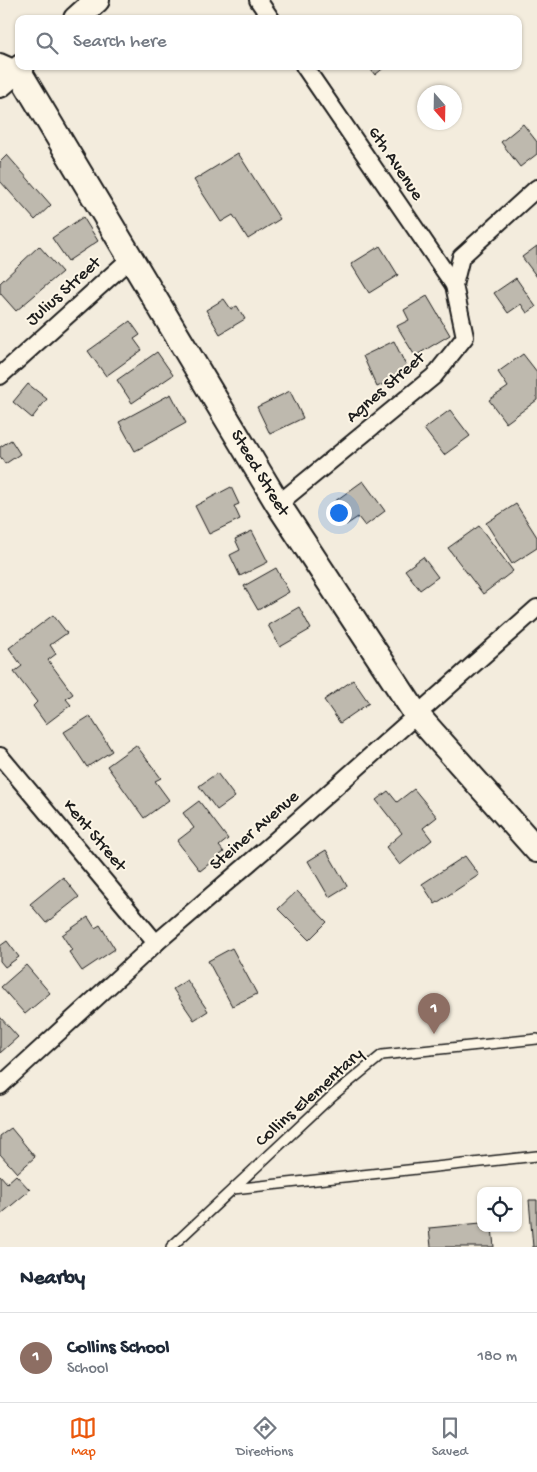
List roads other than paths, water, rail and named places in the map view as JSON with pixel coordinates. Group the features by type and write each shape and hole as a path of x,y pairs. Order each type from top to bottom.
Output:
{"street":[{"path":"80,15 97,0"},
{"path":"258,0 268,15"},
{"path":"0,85 13,66"},
{"name":"Steed Street","path":"15,70 132,257 278,504 416,714 537,850"},
{"name":"6th Avenue","path":"307,70 454,285"},
{"name":"Agnes Street","path":"278,504 434,376 465,337 454,285 462,257 537,188"},
{"name":"Julius Street","path":"0,376 132,257"},
{"name":"Steiner Avenue","path":"0,1086 156,942 269,846 537,608"},
{"name":"Kent Street","path":"0,756 156,942"}],"lane":[{"name":"Collins Elementary","path":"171,1247 332,1096 382,1056 537,1039"},
{"path":"233,1189 537,1156"}],"place":[{"name":"Collins School","path":"434,1034"}]}
